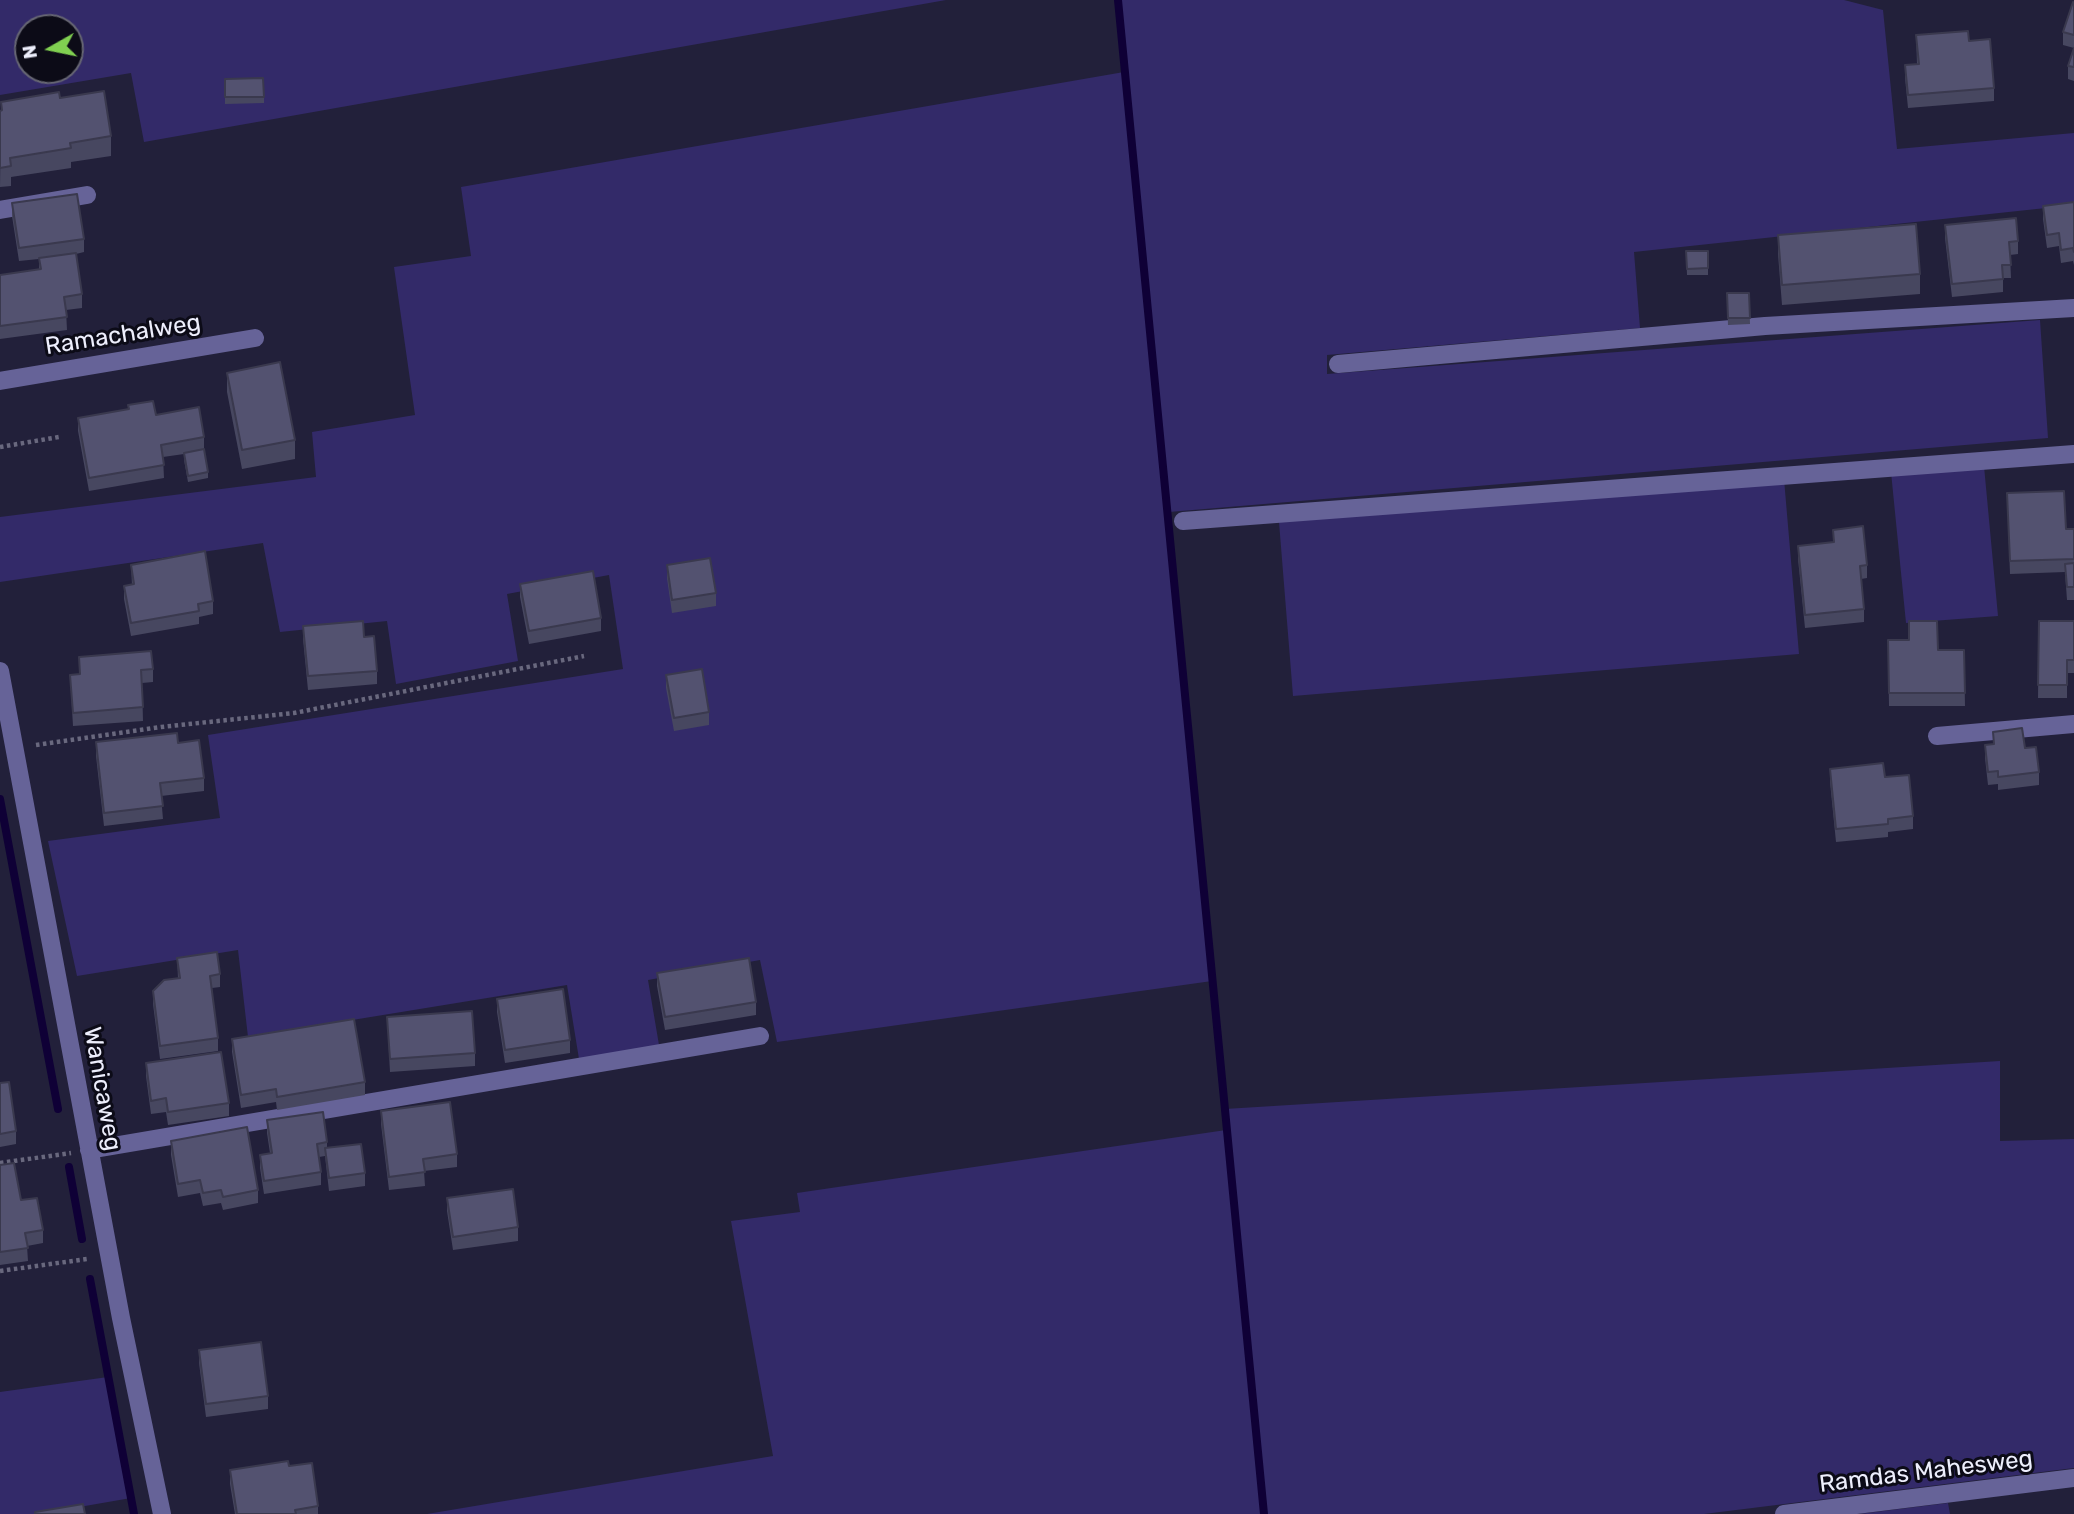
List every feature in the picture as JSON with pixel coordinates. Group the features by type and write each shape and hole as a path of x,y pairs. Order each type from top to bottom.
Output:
{"street":[{"path":"0,210 87,195"},
{"path":"1338,363 1765,327 2074,308"},
{"name":"Ramachalweg","path":"0,381 255,338"},
{"path":"1183,521 2074,454"},
{"name":"Wanicaweg","path":"0,671 5,728 14,748 109,1255 162,1514"},
{"path":"1937,736 2074,724"},
{"path":"89,1150 760,1036"},
{"name":"Ramdas Mahesweg","path":"1784,1514 2074,1478"}],"path":[{"path":"0,447 59,437"},
{"path":"14,748 161,727 294,713 584,656"},
{"path":"0,1163 89,1150"},
{"path":"0,1271 109,1255"}],"shaded area":[{"path":"0,0 946,0 144,142 131,73 84,81 84,14 14,14 14,84 66,84 0,95"},
{"path":"1118,0 1844,0 1883,10 1897,149 2074,133 2074,205 1634,252 1640,328 1327,355 1327,374 2040,320 2048,438 1169,512 1212,981 777,1042 760,960 648,980 659,1045 579,1059 567,985 248,1037 238,950 77,976 48,841 220,818 208,735 623,669 609,575 507,594 518,661 396,684 387,621 280,632 263,543 0,582 0,517 316,477 312,432 415,415 394,267 471,256 461,187 1124,72"},
{"path":"1984,466 1998,616 1906,623 1891,472"},
{"path":"1784,479 1799,654 1293,696 1279,522"},
{"path":"2000,1061 2000,1141 2074,1139 2074,1468 1704,1514 427,1514 773,1456 731,1221 800,1212 797,1193 1226,1130 1225,1109"},
{"path":"108,1377 131,1498 39,1514 0,1514 0,1392"},
{"path":"1948,1503 1950,1514 1859,1514"}],"building":[{"path":"2074,3 2074,35 2063,32"},
{"path":"1968,31 1969,41 1990,39 1994,88 1908,95 1905,65 1919,64 1916,35"},
{"path":"2074,48 2074,67 2068,66"},
{"path":"263,78 264,97 225,97 225,79"},
{"path":"104,91 111,136 70,143 71,148 10,158 11,166 0,168 1,102 59,92 60,98"},
{"path":"77,194 84,239 19,248 12,203"},
{"path":"2074,202 2074,252 2073,248 2061,250 2059,233 2047,235 2043,206"},
{"path":"2016,218 2018,241 2009,242 2011,265 2002,265 2003,279 1952,284 1945,225"},
{"path":"1916,224 1920,274 1782,285 1778,235"},
{"path":"1686,251 1708,251 1708,268 1687,269"},
{"path":"76,253 82,294 64,297 67,317 0,326 0,275 41,269 39,258"},
{"path":"1727,293 1749,293 1750,318 1728,318"},
{"path":"280,362 295,440 242,450 227,373"},
{"path":"153,401 156,415 199,407 204,437 161,445 164,465 89,478 78,418 129,409 128,405"},
{"path":"204,449 208,472 188,476 184,453"},
{"path":"2064,491 2066,529 2074,529 2074,559 2010,561 2007,493"},
{"path":"1863,526 1867,565 1860,566 1864,609 1805,615 1798,546 1834,542 1833,530"},
{"path":"205,551 213,601 198,604 199,611 131,623 124,586 134,584 131,565"},
{"path":"710,558 716,593 672,600 667,565"},
{"path":"2074,563 2074,587 2067,587 2065,564"},
{"path":"593,571 601,618 529,631 520,584"},
{"path":"363,621 364,637 374,636 377,671 308,676 303,626"},
{"path":"1909,621 1937,621 1938,650 1964,650 1965,693 1889,693 1888,640 1909,640"},
{"path":"2039,621 2074,621 2074,660 2067,660 2067,685 2038,685"},
{"path":"151,651 153,669 141,670 143,707 73,713 70,675 80,674 79,657"},
{"path":"702,669 709,712 674,718 666,675"},
{"path":"2022,728 2025,748 2036,747 2039,772 1998,777 1998,771 1988,772 1985,745 1994,744 1993,732"},
{"path":"177,733 178,743 199,740 204,778 160,783 163,806 104,813 96,742"},
{"path":"1883,763 1885,777 1909,775 1913,816 1888,819 1888,824 1836,829 1830,769"},
{"path":"217,952 220,974 210,976 218,1038 160,1046 153,991 164,980 180,978 177,958"},
{"path":"749,958 756,1002 665,1017 657,973"},
{"path":"563,989 570,1040 505,1050 497,999"},
{"path":"472,1011 475,1053 390,1059 387,1017"},
{"path":"354,1019 365,1082 277,1097 276,1089 241,1095 232,1039"},
{"path":"221,1052 229,1103 168,1112 166,1098 151,1101 146,1063"},
{"path":"9,1082 16,1131 0,1134 0,1083"},
{"path":"450,1102 457,1154 423,1159 425,1172 389,1177 381,1111"},
{"path":"323,1112 327,1142 317,1144 321,1172 264,1181 260,1155 272,1153 267,1120"},
{"path":"247,1127 258,1190 223,1197 221,1190 203,1193 200,1180 178,1184 171,1141"},
{"path":"361,1144 365,1173 329,1178 325,1148"},
{"path":"14,1163 21,1200 37,1198 43,1230 25,1233 28,1248 0,1252 0,1165"},
{"path":"513,1189 518,1227 453,1237 447,1198"},
{"path":"261,1342 268,1396 206,1404 199,1350"},
{"path":"288,1461 289,1466 312,1463 318,1506 295,1510 296,1514 237,1514 230,1470"},
{"path":"83,1504 85,1514 35,1514 35,1512"}],"waterway":[{"path":"1118,0 1264,1514"},
{"path":"0,799 58,1109"},
{"path":"69,1167 82,1239"},
{"path":"90,1279 134,1514"}]}
